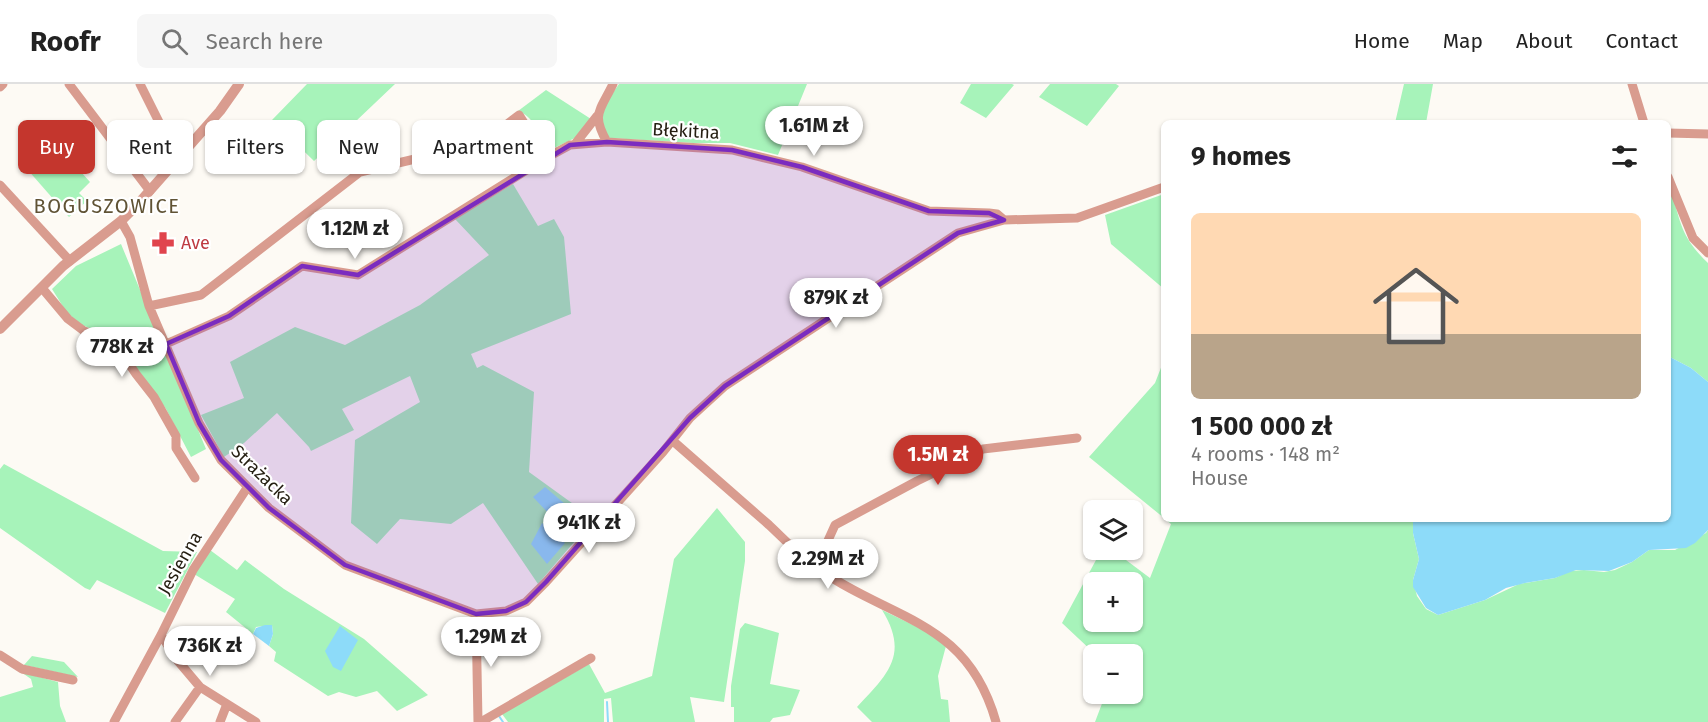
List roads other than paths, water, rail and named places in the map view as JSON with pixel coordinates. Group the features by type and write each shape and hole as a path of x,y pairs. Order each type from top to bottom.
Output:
{"street":[{"path":"69,84 150,190"},
{"path":"140,84 158,120"},
{"path":"193,142 239,84"},
{"path":"555,153 575,144 597,116 613,84"},
{"path":"1632,84 1643,120"},
{"path":"597,116 598,126 607,142"},
{"path":"1671,133 1708,134"},
{"name":"Błękitna","path":"575,144 607,142 732,150 802,167 929,211 997,214 1004,220"},
{"path":"149,306 201,295 360,172 412,160"},
{"path":"0,329 70,261 121,221 165,174"},
{"path":"166,344 229,316 302,266 358,275 520,174"},
{"path":"1671,184 1693,238 1708,254"},
{"path":"0,185 70,261"},
{"name":"Błękitna","path":"672,441 690,418 725,386 958,233 1004,220 1077,218 1161,188"},
{"name":"Strażacka","path":"121,221 130,237 149,306 199,423 220,460 269,508 345,565 476,614 506,611 526,602 546,582 672,441"},
{"path":"42,288 68,319 84,331 113,340 154,397 176,435 176,448 195,478"},
{"path":"816,567 835,525 917,481 983,449 1077,438"},
{"path":"672,441 816,567 859,593 930,628 961,653 978,675 990,699 996,722"},
{"name":"Jesienna","path":"114,722 193,570 247,488"},
{"path":"476,614 479,722 591,658"},
{"path":"161,635 178,661 200,687 256,722"},
{"path":"0,655 22,669 73,680"},
{"path":"176,722 200,687"},
{"path":"220,722 227,704"}],"water":[{"path":"1671,358 1691,368 1708,382 1708,530 1695,543 1686,548 1649,550 1632,562 1609,571 1576,570 1555,578 1506,588 1485,600 1438,615 1426,608 1413,587 1419,559 1413,522 1671,522"},
{"path":"545,487 584,520 572,538 533,497"},
{"path":"542,523 565,543 547,564 531,544"},
{"path":"272,625 273,634 269,646 253,634 256,628"},
{"path":"340,626 358,640 341,671 333,667 325,651"}],"waterway":[{"path":"607,702 608,722"},
{"path":"499,716 503,722"}],"place":[{"name":"Ave","path":"163,243"}],"district":[{"name":"BOGUSZOWICE","path":"107,206"}]}
